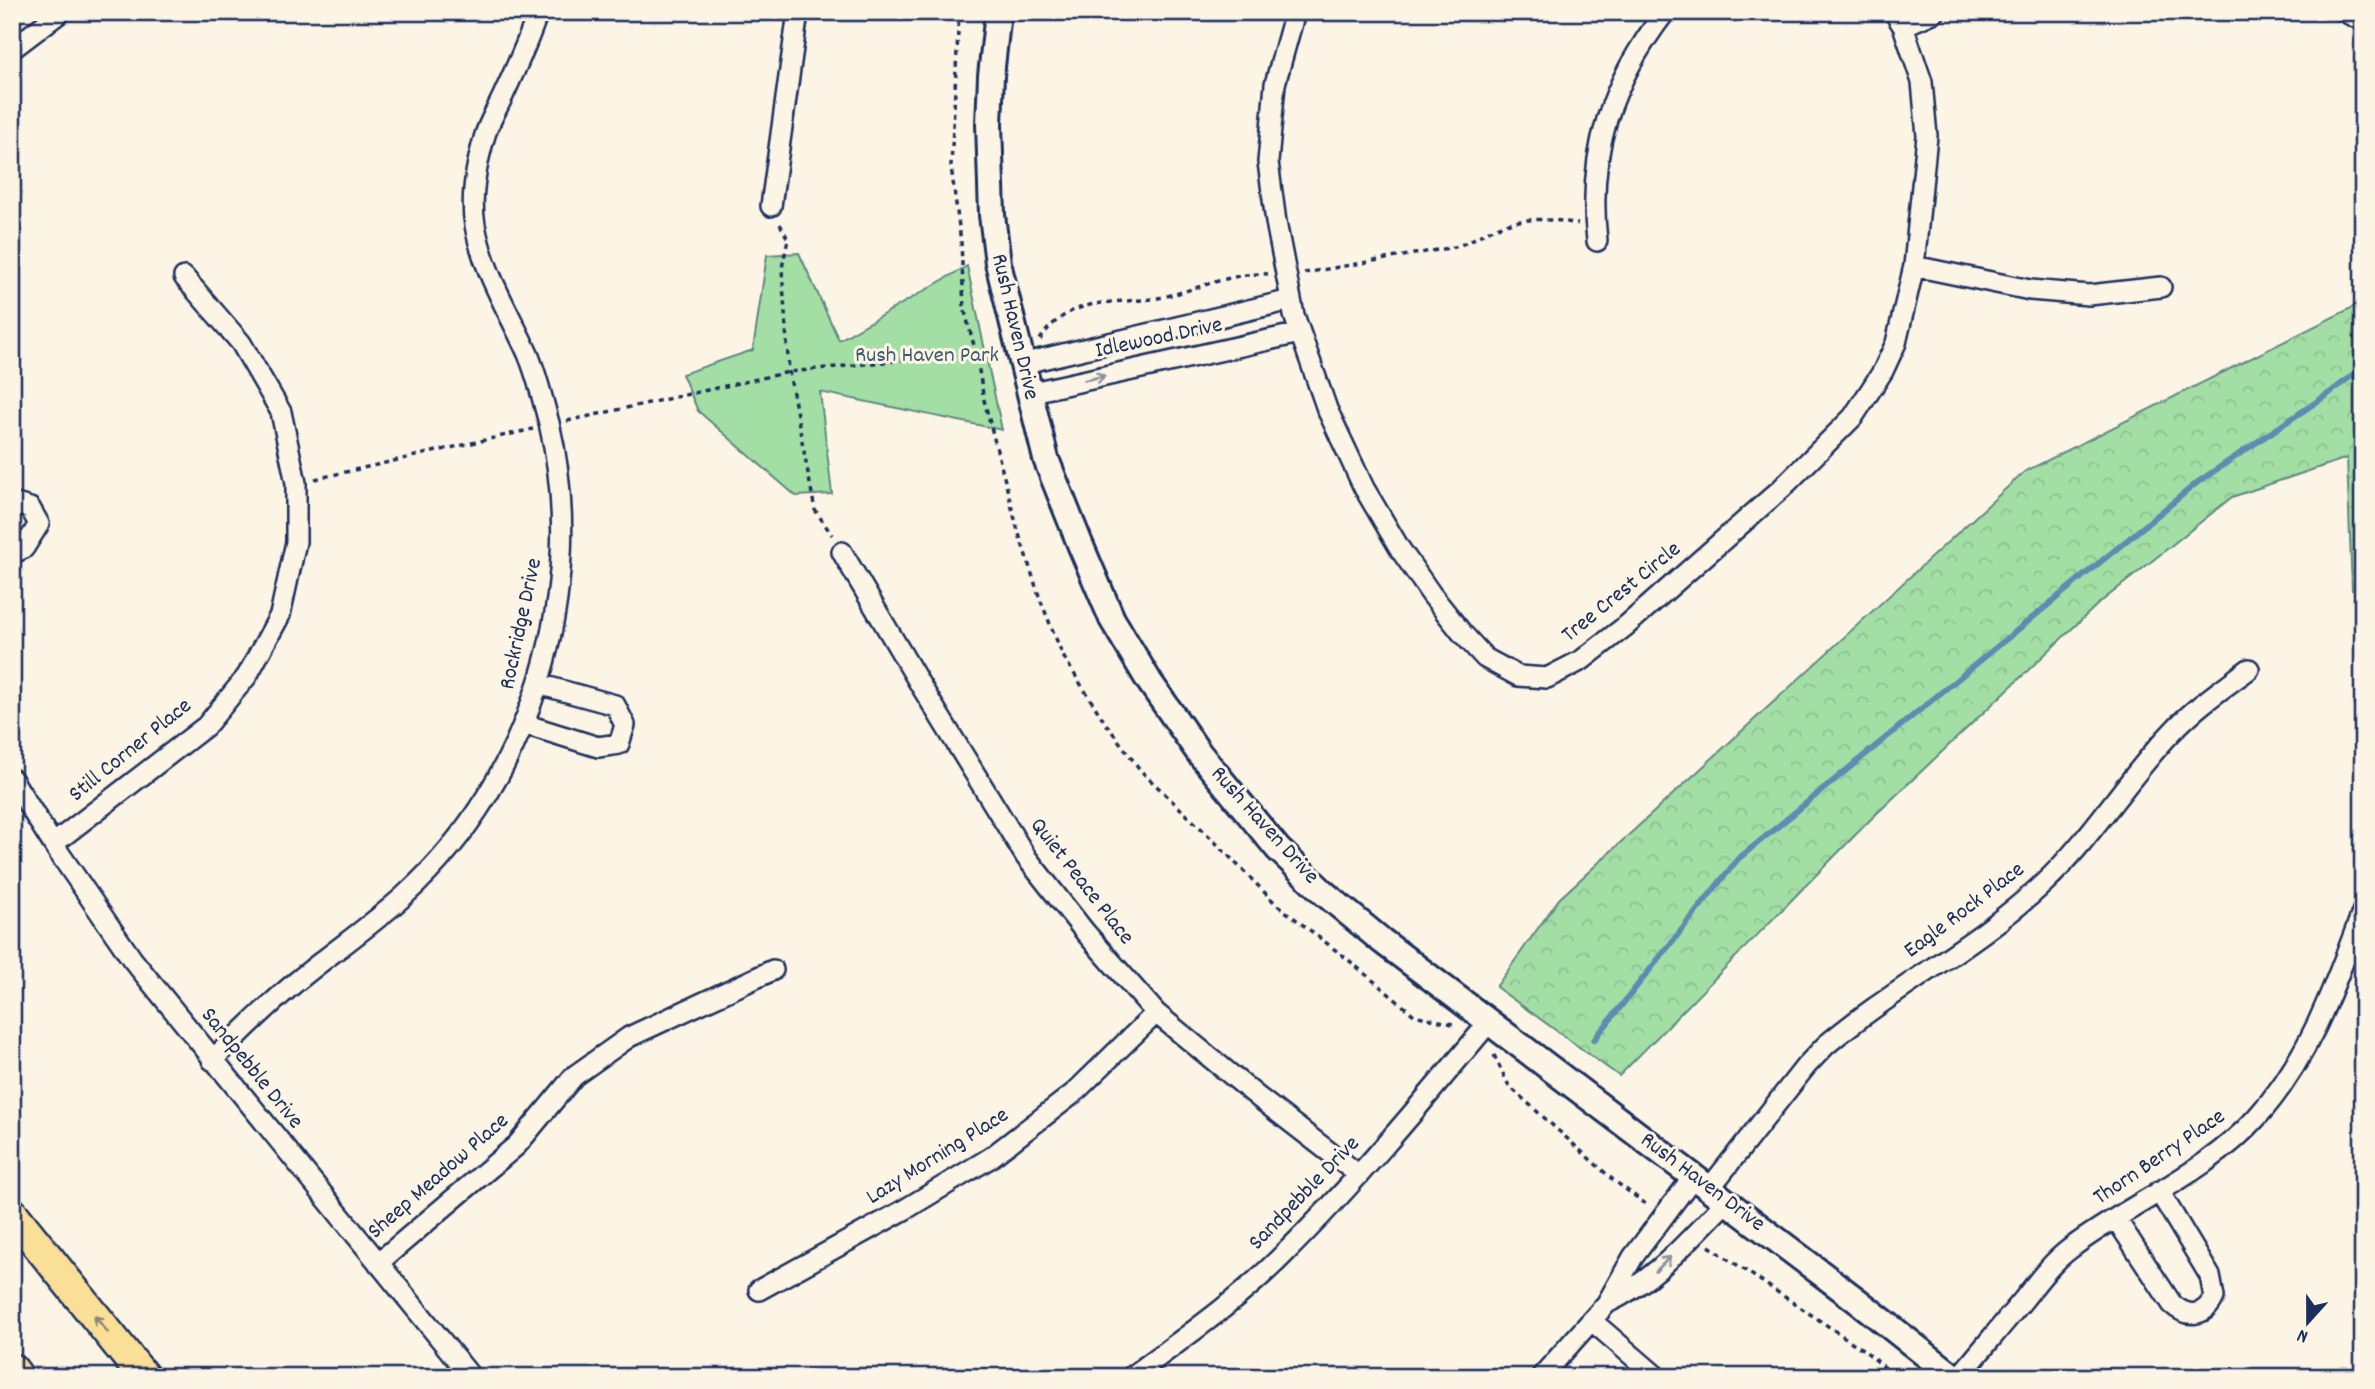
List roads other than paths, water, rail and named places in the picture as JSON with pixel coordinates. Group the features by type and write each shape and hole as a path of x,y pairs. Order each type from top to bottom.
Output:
{"main road":[{"path":"12,1213 144,1377"},
{"path":"12,1369 18,1377"}],"street":[{"path":"12,49 61,12"},
{"name":"Rockridge Drive","path":"212,1060 295,983 406,894 448,850 493,786 524,724 538,684 554,617 562,561 561,495 549,425 530,358 486,264 474,222 476,177 486,134 528,41 538,12"},
{"path":"771,206 798,12"},
{"name":"Rush Haven Drive","path":"998,12 991,76 989,165 998,263 1046,458 1112,619 1149,681 1199,752 1278,849 1324,893 1483,1029 1709,1189 1859,1301 1954,1377"},
{"name":"Tree Crest Circle","path":"1295,12 1275,84 1268,162 1274,212 1291,300 1327,409 1364,488 1400,549 1431,594 1485,658 1518,676 1547,678 1581,660 1627,625 1782,488 1853,417 1877,383 1896,343 1914,266 1924,180 1926,108 1922,82 1899,19"},
{"path":"1597,241 1597,165 1602,132 1615,93 1631,62 1665,12"},
{"path":"1899,19 1935,12"},
{"path":"2345,12 2363,21"},
{"path":"1914,266 2030,290 2089,295 2161,287"},
{"name":"Still Corner Place","path":"53,844 206,726 247,676 281,615 296,542 296,483 281,412 241,343 184,277"},
{"name":"Idlewood Drive","path":"1019,356 1291,300"},
{"name":"Idlewood Drive","path":"1028,393 1300,333"},
{"path":"12,503 30,508 39,524 24,548 12,554"},
{"name":"Quiet Peace Place","path":"842,552 1026,857 1085,932 1156,1013 1359,1175"},
{"name":"Eagle Rock Place","path":"1709,1189 1806,1066 1826,1045 2041,886 2086,840 2171,733 2199,707 2249,669"},
{"path":"524,724 598,747 619,744 625,725 615,705 538,684"},
{"name":"Sandpebble Drive","path":"12,779 132,959 471,1377"},
{"name":"Thorn Berry Place","path":"1959,1377 2058,1259 2082,1240 2239,1136 2274,1096 2297,1064 2319,1021 2363,910"},
{"name":"Sheep Meadow Place","path":"378,1263 517,1145 575,1076 629,1037 773,970"},
{"name":"Lazy Morning Place","path":"759,1290 904,1210 990,1158 1074,1093 1156,1013"},
{"name":"Sandpebble Drive","path":"1132,1377 1204,1324 1284,1255 1359,1175 1483,1029"},
{"path":"1541,1377 1608,1303 1623,1271 1664,1216 1709,1189"},
{"path":"1608,1303 1651,1277 1692,1235 1709,1189"},
{"path":"2116,1219 2172,1304 2184,1313 2193,1314 2206,1309 2214,1297 2210,1276 2159,1191"},
{"path":"1592,1321 1657,1377"}],"waterway":[{"path":"1594,1040 1738,859 2198,482 2331,392 2363,367"}],"park label":[{"name":"Rush Haven Park","path":"927,356"}]}
